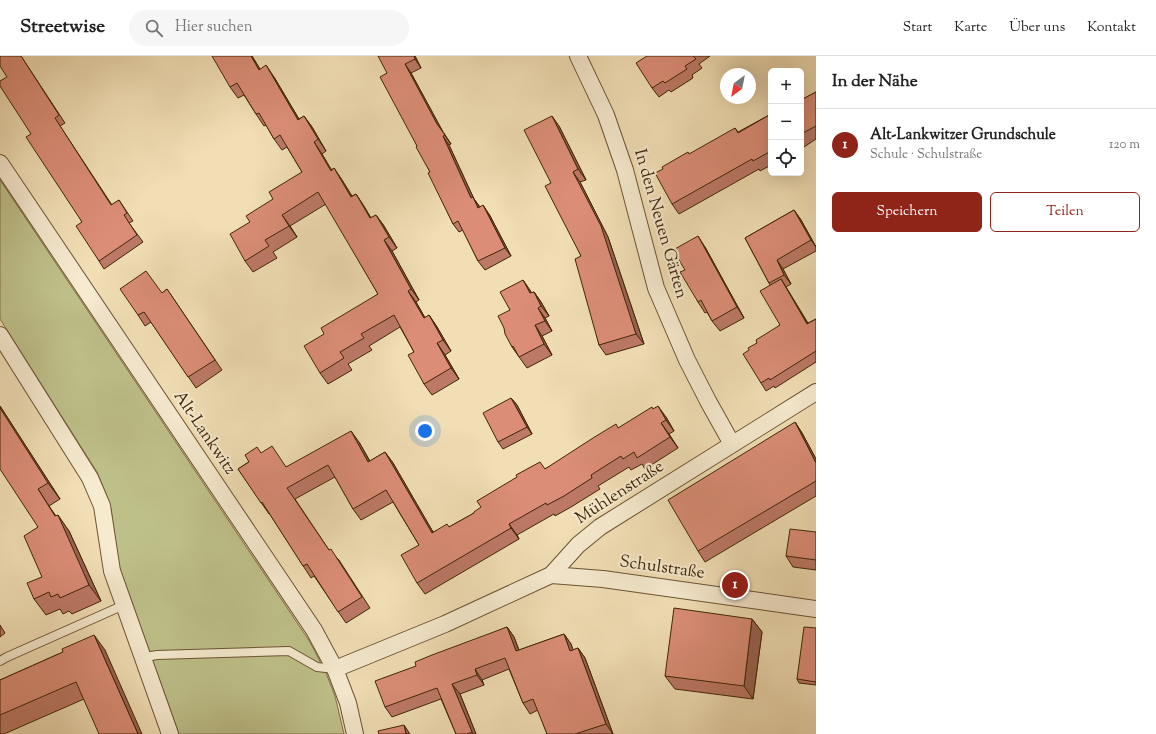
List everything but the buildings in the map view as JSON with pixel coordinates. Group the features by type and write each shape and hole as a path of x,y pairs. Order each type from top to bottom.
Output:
{"street":[{"name":"In den Neuen Gärten","path":"578,56 606,115 625,170 656,288 687,360 732,444"},
{"name":"Alt-Lankwitz","path":"0,163 309,623 335,669 348,703 355,734"},
{"path":"0,335 90,478 96,490 102,506 112,571 170,734"},
{"name":"Mühlenstraße","path":"335,669 445,624 551,575 578,544 600,527 816,392"},
{"name":"Schulstraße","path":"551,575 603,579 816,609"}],"lane":[{"path":"0,662 7,656 124,605"},
{"path":"144,661 151,656 157,655 289,651 317,667 335,669"}],"green space":[{"path":"0,180 310,642 326,673 335,696 344,734 179,734 119,566 111,509 97,472 0,319"}],"place":[{"name":"Alt-Lankwitzer Grundschule","path":"735,585"}]}
